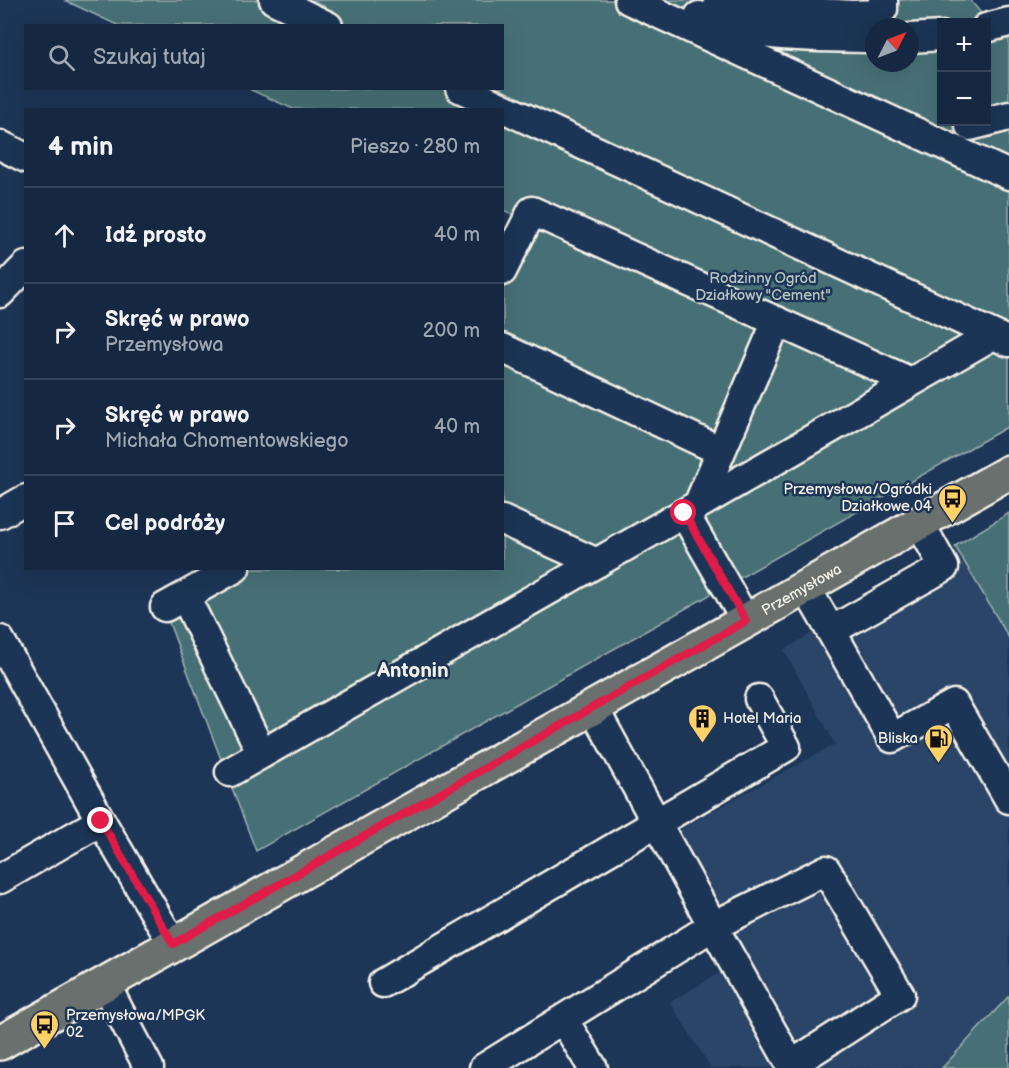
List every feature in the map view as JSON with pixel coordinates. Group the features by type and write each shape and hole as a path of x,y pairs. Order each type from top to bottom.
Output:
{"main road":[{"name":"Przemysłowa","path":"0,1043 1009,472"}],"street":[{"path":"274,0 324,24"},
{"path":"629,0 1009,176"},
{"path":"663,0 715,23 762,32 865,38"},
{"path":"718,0 734,7 852,15 876,14 883,9 883,0"},
{"path":"991,27 1009,22"},
{"path":"919,37 937,36"},
{"path":"464,90 503,108"},
{"path":"504,108 1001,339"},
{"path":"991,121 1009,116"},
{"path":"0,145 24,157"},
{"path":"504,267 532,211 911,382"},
{"path":"0,293 24,268"},
{"path":"691,509 721,451 777,321"},
{"path":"230,772 911,382 1001,339"},
{"path":"504,349 721,451"},
{"path":"0,514 24,500"},
{"path":"691,509 746,621"},
{"path":"504,521 597,563"},
{"path":"831,631 944,567 919,522"},
{"path":"231,570 175,602 262,754"},
{"path":"805,586 892,738 954,704 1009,799"},
{"path":"0,640 173,944"},
{"path":"383,982 786,747 759,699"},
{"path":"484,1068 713,926 826,870 900,995 791,1065 713,926 593,706"},
{"path":"0,879 101,821"},
{"path":"105,984 149,1068"},
{"path":"563,1019 593,1068"}],"shaded area":[{"path":"955,546 1009,638 1009,996 943,1068 711,1068 670,1002 728,968 656,842 835,744 784,650"}],"green space":[{"name":"Rodzinny Ogród Działkowy \"Cement\"","path":"64,0 970,0 985,18 937,18 937,126 991,126 991,19 1009,15 1009,426 256,851 166,615 249,570 504,570 504,276 528,222 504,210 504,108 291,108 251,90 504,90 504,24 115,24"},
{"path":"1009,513 1009,638 955,546"},
{"path":"1009,996 1009,1068 942,1068"}],"place":[{"name":"Przemysłowa/Ogródki Działkowe 04","path":"953,524"},
{"name":"Hotel Maria","path":"702,744"},
{"name":"Bliska","path":"939,764"},
{"name":"Przemysłowa/MPGK 02","path":"45,1050"}],"district":[{"name":"Antonin","path":"413,670"}],"route":[{"path":"101,821 173,944 746,621 684,513"}]}
